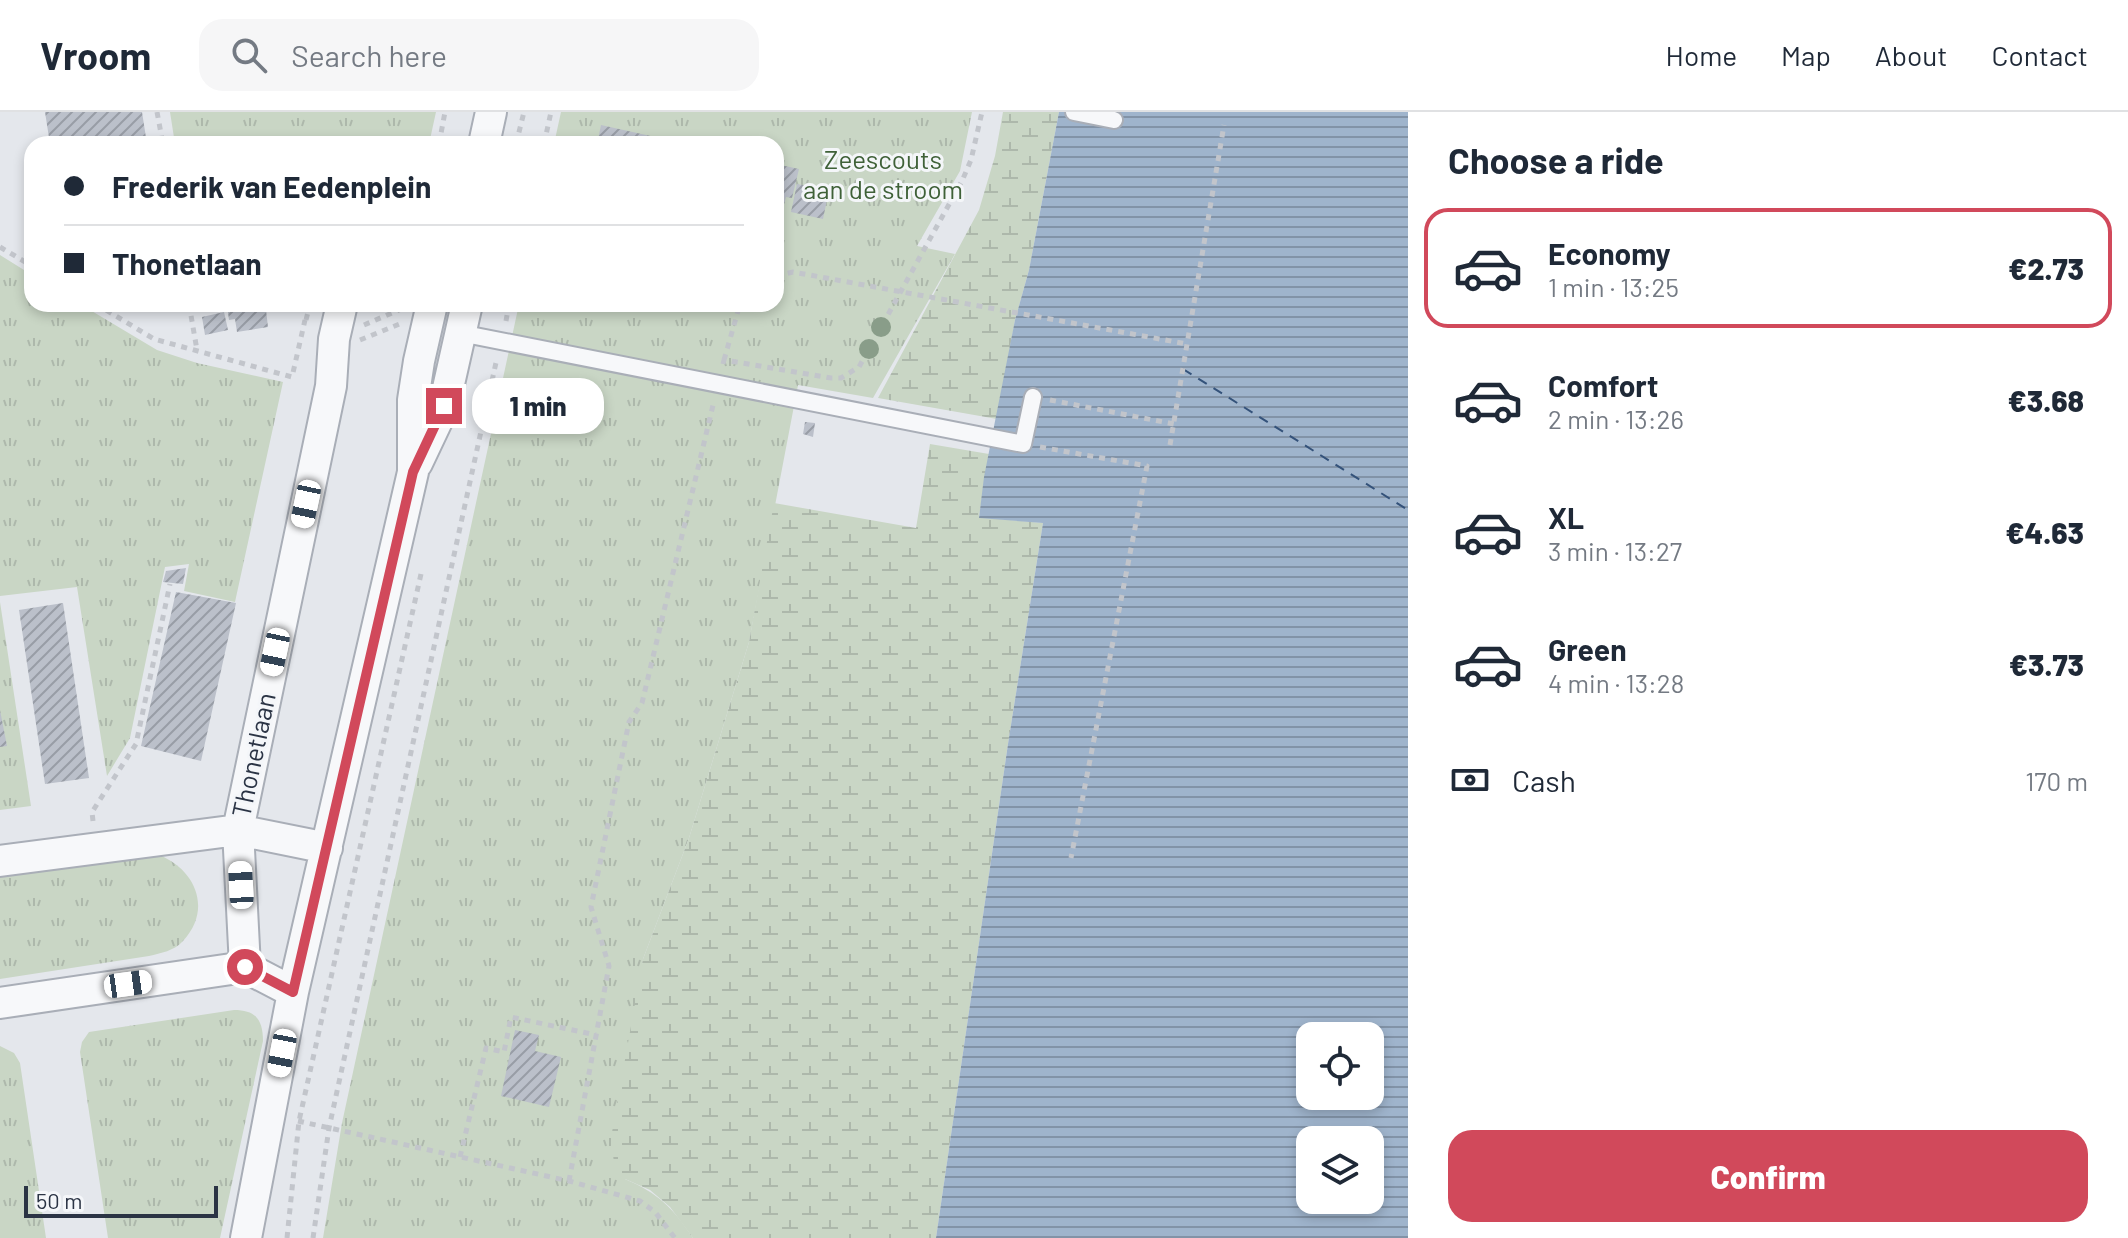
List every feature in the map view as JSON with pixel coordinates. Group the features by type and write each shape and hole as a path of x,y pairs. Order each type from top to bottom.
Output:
{"street":[{"path":"486,136 491,112"},
{"path":"413,472 413,400 431,312"},
{"path":"246,1238 293,992 413,472 444,406 465,312"},
{"name":"Thonetlaan","path":"245,967 238,830 331,386 340,314"},
{"path":"0,861 95,846 238,830 327,848"},
{"path":"0,1003 245,967 293,992"}],"lane":[{"path":"1074,112 1114,120"},
{"path":"460,333 1023,444 1033,397"}],"path":[{"path":"157,112 162,136"},
{"path":"440,136 445,112"},
{"path":"518,136 524,112"},
{"path":"546,136 551,112"},
{"path":"724,360 841,378 859,367 967,171 982,112"},
{"path":"1170,445 1224,125"},
{"path":"0,247 24,261"},
{"path":"784,274 793,272 1187,344"},
{"path":"109,312 154,339 292,377 308,312"},
{"path":"190,312 197,350"},
{"path":"305,320 340,314 364,325 392,312"},
{"path":"313,1238 329,1128 507,312"},
{"path":"569,1181 609,966 591,907 629,722 642,703 738,312"},
{"path":"1033,397 1174,424"},
{"path":"1023,444 1147,466 1071,858"},
{"path":"287,1238 299,1121 422,566"},
{"path":"95,846 92,812 136,744 170,584"},
{"path":"460,1157 486,1048 504,1052 511,1017 596,1035"},
{"path":"299,1121 569,1181 640,1201 655,1212 675,1238"}],"green space":[{"path":"170,112 436,112 431,136 174,136"},
{"name":"Zeescouts aan de stroom","path":"561,112 972,112 960,171 917,246 955,254 873,398 798,385 749,642 689,838 643,959 625,1179 664,1202 693,1238 323,1238 342,1123 517,312 784,312 784,136 556,136"},
{"path":"1003,112 1059,112 997,419 878,398 979,210 995,156"},
{"path":"0,255 24,270 24,312 93,312 157,350 197,363 283,382 235,602 184,591 189,564 165,567 130,738 107,776 77,587 0,596"},
{"path":"930,444 989,454 979,517 1043,523 936,1238 693,1238 670,1207 650,1190 625,1179 614,1163 611,1138 643,959 689,838 749,642 774,503 916,528"},
{"path":"0,602 31,806 0,810"},
{"path":"159,855 182,870 196,891 197,916 183,941 167,951 149,956 0,979 0,875"},
{"path":"234,1010 256,1017 263,1041 220,1238 108,1238 80,1052 82,1042 89,1032"},
{"path":"0,1046 14,1053 20,1063 46,1238 0,1238"}],"water":[{"path":"1059,112 1408,112 1408,1238 936,1238 1043,523 979,518 984,477 1015,320 1029,270"}],"building":[{"path":"45,112 142,112 146,136 49,136"},
{"path":"601,125 650,136 599,136"},
{"path":"784,166 799,169 792,198 786,197 784,204"},
{"path":"797,184 829,190 823,219 791,212"},
{"path":"224,312 228,330 205,335 202,317"},
{"path":"228,312 266,312 268,327 237,332 235,319 229,320"},
{"path":"805,422 815,423 813,437 803,434"},
{"path":"186,568 183,584 163,582 166,571"},
{"path":"176,592 236,603 201,761 141,746"},
{"path":"63,603 89,778 45,784 19,610"},
{"path":"0,710 7,746 0,747"},
{"path":"515,1030 539,1035 535,1051 561,1057 549,1107 501,1096"}],"ferry route":[{"path":"1183,369 1408,510"}],"route":[{"path":"245,967 293,992 413,472 444,406"}]}
